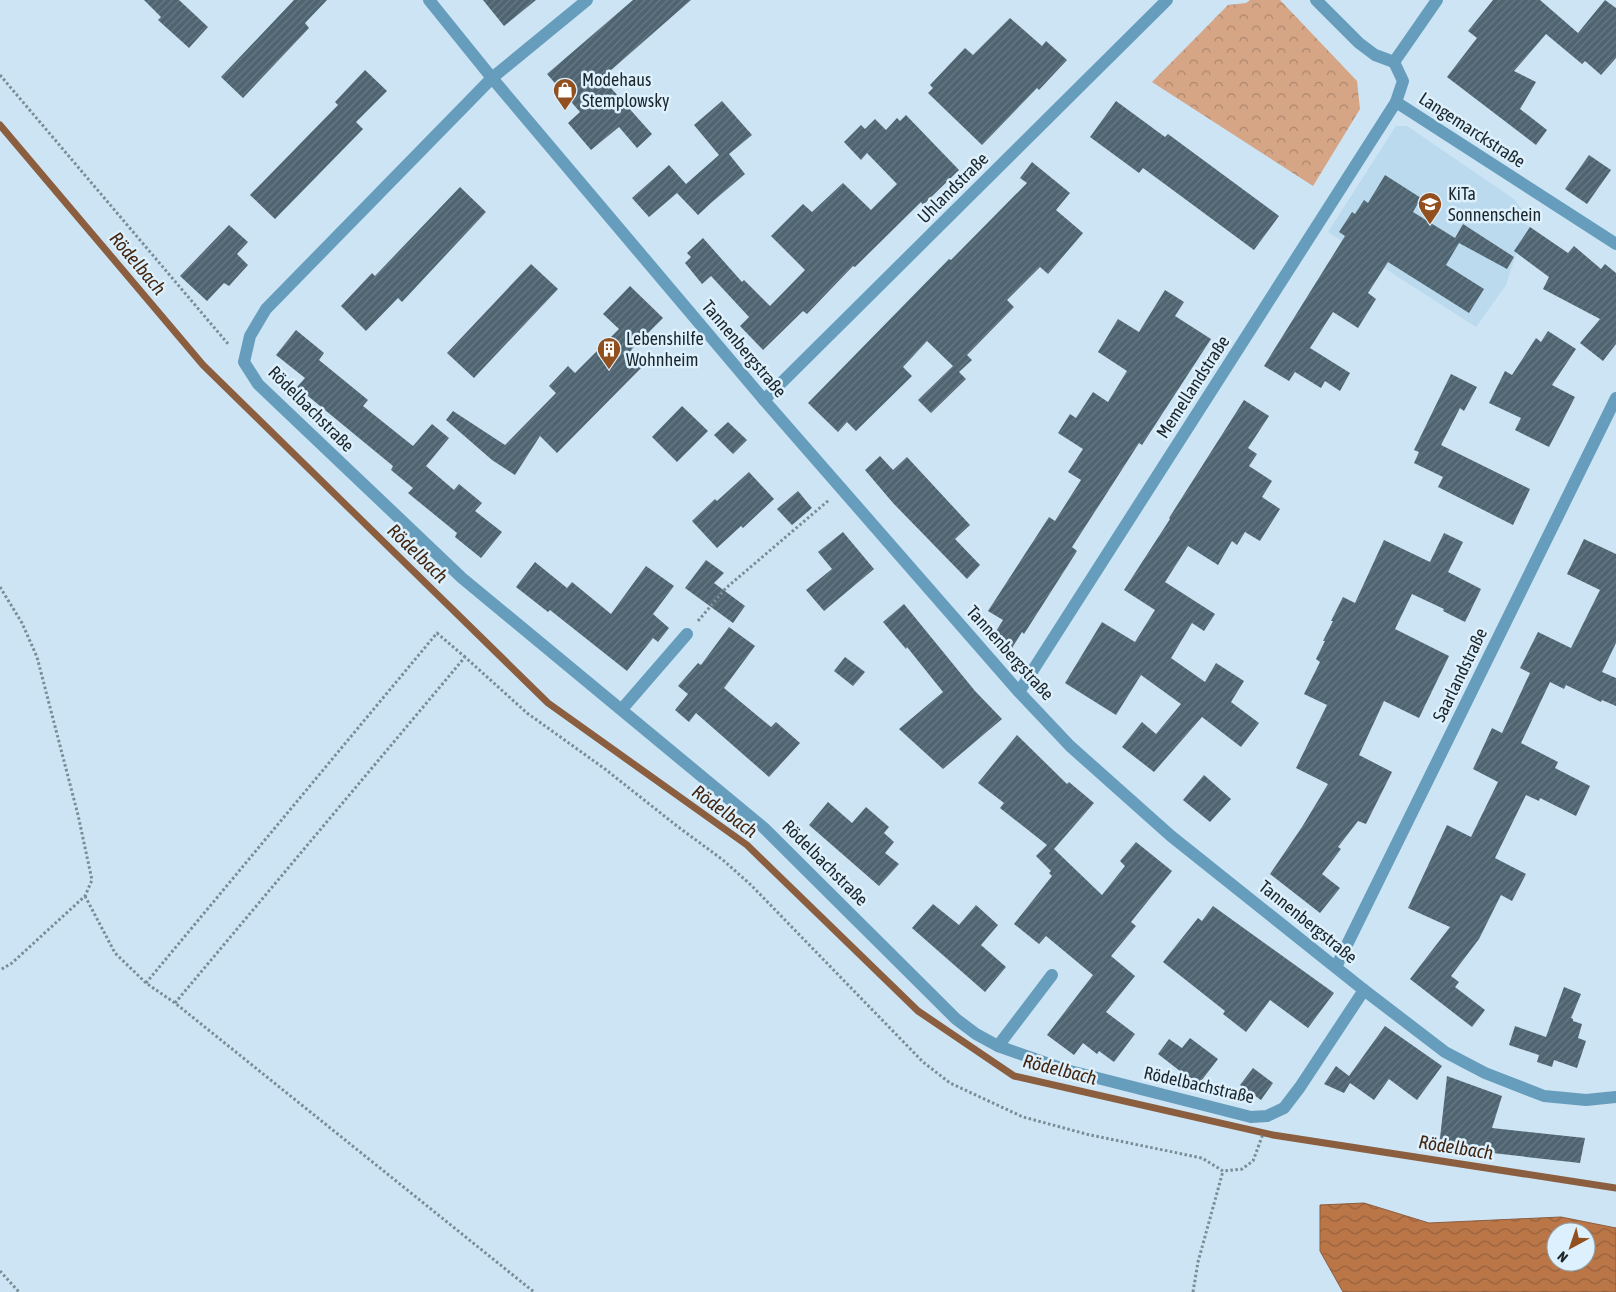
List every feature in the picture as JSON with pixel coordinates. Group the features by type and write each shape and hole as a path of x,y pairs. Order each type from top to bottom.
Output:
{"street":[{"name":"Tannenbergstraße","path":"429,0 492,78 841,490 1019,692 1070,746 1171,836 1364,990 1446,1052 1485,1073 1544,1096 1586,1100 1616,1097"},
{"name":"Rödelbachstraße","path":"587,0 492,78 266,309 250,336 244,362 258,384 462,578 764,828 956,1018 976,1034 998,1046 1066,1070 1251,1117 1267,1116 1284,1108 1364,990"},
{"name":"Uhlandstraße","path":"764,400 1167,0"},
{"path":"1316,0 1359,43 1375,56 1394,62 1437,0"},
{"name":"Langemarckstraße","path":"1394,62 1403,81 1396,102 1616,244"},
{"name":"Memellandstraße","path":"1019,692 1396,102"},
{"name":"Saarlandstraße","path":"1336,967 1616,398"},
{"path":"622,709 687,634"},
{"path":"998,1046 1052,975"}],"path":[{"path":"0,75 244,362"},
{"path":"687,634 726,588 841,490"},
{"path":"0,587 22,622 37,657 78,815 92,880 85,896 12,963 0,970"},
{"path":"146,983 437,633 527,713 605,769 723,860 751,885 923,1062 950,1083 1023,1117 1090,1135 1202,1158 1223,1171 1242,1169 1254,1161 1264,1130"},
{"path":"175,1003 465,657"},
{"path":"85,896 115,953 146,983 175,1003 534,1292"},
{"path":"1193,1292 1198,1262 1223,1171"},
{"path":"0,1272 18,1292"}],"shaded area":[{"name":"KiTa Sonnenschein","path":"1396,126 1407,126 1514,199 1523,211 1518,219 1530,227 1520,242 1506,285 1476,327 1328,232"}],"green space":[{"path":"1250,0 1280,0 1357,81 1360,109 1313,186 1152,82 1228,5 1246,3"}],"water":[{"path":"1364,1203 1429,1223 1561,1217 1586,1222 1546,1222 1546,1272 1596,1272 1596,1224 1616,1228 1616,1292 1343,1292 1320,1251 1320,1205"}],"building":[{"path":"144,0 179,0 208,27 189,48 158,20 161,17"},
{"path":"294,0 327,0 305,23 309,28 243,98 221,77"},
{"path":"483,0 536,0 504,26"},
{"path":"633,0 691,0 602,78 652,134 637,148 619,127 591,150 568,123 580,112 547,74"},
{"path":"1493,0 1540,0 1578,33 1605,0 1616,8 1616,58 1601,75 1585,61 1582,64 1546,34 1514,71 1536,82 1520,109 1547,130 1536,145 1447,77 1477,38 1468,31"},
{"path":"1010,18 1042,46 1046,41 1067,60 982,145 928,93 933,88 930,85 965,48 973,55"},
{"path":"365,70 387,91 356,122 363,129 275,219 250,195 338,105 335,102"},
{"path":"722,101 752,135 729,154 745,174 698,215 677,193 649,217 632,198 669,165 686,184 719,155 694,125"},
{"path":"1116,101 1165,137 1168,134 1279,216 1254,250 1143,168 1139,173 1090,137"},
{"path":"906,115 959,170 923,205 921,202 855,267 853,266 807,314 803,311 763,350 740,326 749,317 711,276 702,284 685,263 691,257 687,253 703,238 742,282 744,280 770,306 805,270 771,236 803,204 812,212 843,183 871,210 897,184 867,153 861,160 844,142 861,125 865,129 875,119 886,130 897,118 900,121"},
{"path":"1589,155 1611,170 1587,204 1565,189"},
{"path":"1032,162 1070,193 1056,210 1083,233 1048,274 1040,267 1007,300 1014,307 967,355 972,360 959,372 966,379 931,413 918,400 953,366 927,341 903,367 912,376 856,431 847,422 838,432 808,403 949,259 951,260 1027,183 1020,178"},
{"path":"1385,175 1421,198 1413,212 1455,238 1463,224 1514,257 1507,269 1459,243 1446,265 1484,289 1469,313 1388,262 1368,293 1376,299 1358,328 1333,312 1310,348 1350,373 1340,391 1325,381 1321,388 1295,372 1289,381 1264,366 1345,236 1339,232 1352,212 1355,214 1364,200 1368,203"},
{"path":"460,187 486,212 402,302 398,298 366,331 341,306 372,273 375,276"},
{"path":"229,225 248,242 237,254 248,265 229,286 224,283 207,301 180,276"},
{"path":"1530,227 1568,253 1574,246 1601,269 1605,264 1616,273 1616,344 1603,361 1580,343 1600,319 1543,289 1549,277 1514,251"},
{"path":"531,264 558,289 474,378 447,353"},
{"name":"Lebenshilfe Wohnheim","path":"630,286 663,318 631,350 645,364 557,453 540,436 515,475 492,460 446,420 453,411 505,445 556,393 549,386 568,366 575,373 619,329 603,314"},
{"path":"1165,290 1184,302 1175,316 1211,339 1142,445 1139,443 1072,547 1077,551 1024,634 1022,632 1012,648 993,636 1003,620 988,611 1049,517 1055,521 1081,480 1068,472 1083,449 1058,433 1070,414 1076,418 1093,392 1108,402 1127,371 1098,352 1118,319 1139,332"},
{"path":"296,330 324,353 319,360 368,400 363,406 413,446 432,424 449,438 426,466 454,490 459,484 482,503 475,511 502,532 481,558 455,537 457,533 408,493 413,488 391,470 393,466 297,387 305,378 276,355"},
{"path":"1548,331 1576,349 1552,385 1575,397 1549,447 1515,430 1521,418 1489,403 1505,371 1512,375 1536,338 1541,342"},
{"path":"1451,374 1477,387 1464,411 1460,408 1441,445 1530,489 1513,525 1438,487 1443,477 1414,463 1419,452 1414,450"},
{"path":"1244,400 1269,416 1248,448 1257,454 1249,466 1272,481 1262,497 1280,509 1260,541 1245,532 1237,545 1232,541 1218,565 1188,546 1165,582 1215,614 1204,631 1192,623 1171,658 1205,682 1216,663 1244,681 1231,702 1259,723 1241,747 1202,717 1154,772 1122,747 1142,722 1156,734 1181,704 1141,675 1116,715 1065,683 1102,622 1135,642 1155,610 1124,590"},
{"path":"682,406 708,431 677,462 652,437"},
{"path":"728,422 747,440 733,454 714,435"},
{"path":"880,456 893,470 907,457 970,525 955,539 980,565 967,579 893,503 865,470"},
{"path":"749,472 774,499 743,528 741,526 717,548 692,521 715,499 717,501"},
{"path":"798,491 812,508 792,525 777,509"},
{"path":"843,532 874,569 824,611 806,590 832,569 818,552"},
{"path":"1444,533 1463,542 1448,572 1481,589 1465,622 1443,611 1444,609 1412,594 1395,629 1449,656 1419,718 1384,701 1359,755 1392,772 1366,824 1358,821 1338,847 1341,849 1322,874 1340,888 1320,913 1270,874 1328,784 1296,768 1327,705 1304,694 1320,662 1316,659 1343,597 1355,603 1384,540 1430,562"},
{"path":"1584,539 1616,554 1616,643 1602,672 1616,678 1616,706 1602,700 1601,702 1566,685 1564,689 1550,682 1521,743 1558,762 1555,768 1590,786 1576,816 1540,798 1539,801 1526,795 1495,858 1526,874 1512,901 1501,895 1479,939 1451,976 1459,982 1455,987 1485,1010 1472,1027 1410,979 1450,927 1408,908 1447,825 1471,837 1498,782 1473,769 1492,728 1502,733 1530,673 1520,668 1538,632 1571,648 1600,590 1567,574"},
{"path":"706,560 724,573 714,583 745,606 733,623 685,588"},
{"path":"535,562 567,588 572,582 611,614 646,566 674,586 653,614 669,628 658,642 653,638 627,671 550,610 548,612 516,587"},
{"path":"904,604 975,691 1002,719 943,769 899,729 943,692 907,647 906,649 883,622"},
{"path":"729,627 755,646 724,688 771,727 776,722 800,743 769,777 696,713 689,722 675,710 688,694 678,686 698,663 701,665"},
{"path":"845,657 865,672 853,686 834,671"},
{"path":"1017,735 1067,784 1069,782 1094,803 1054,849 1102,895 1125,866 1120,861 1136,842 1172,871 1131,922 1136,926 1111,956 1135,976 1106,1012 1135,1034 1114,1062 1099,1051 1097,1054 1083,1043 1074,1055 1047,1035 1093,975 1046,936 1039,944 1014,924 1052,876 1049,873 1051,871 1036,856 1047,845 1000,808 1004,803 978,783"},
{"path":"1204,775 1231,799 1210,822 1183,800"},
{"path":"828,802 852,823 866,807 889,827 884,833 894,842 885,853 899,864 879,886 809,825"},
{"path":"933,904 959,925 976,905 998,925 981,945 1006,967 985,992 912,928"},
{"path":"1213,906 1334,993 1308,1028 1270,1000 1246,1032 1223,1014 1225,1011 1163,962 1198,918 1202,921"},
{"path":"1564,987 1581,994 1571,1018 1573,1021 1582,1024 1578,1038 1586,1041 1577,1068 1554,1060 1552,1067 1537,1062 1539,1055 1509,1045 1515,1026 1546,1037"},
{"path":"1385,1026 1442,1066 1417,1100 1389,1079 1374,1100 1350,1083 1344,1093 1324,1084 1336,1066 1349,1076"},
{"path":"1190,1038 1218,1059 1198,1085 1158,1054 1169,1039 1182,1048"},
{"path":"1253,1068 1273,1083 1261,1100 1240,1085"},
{"path":"1447,1076 1502,1096 1492,1128 1585,1138 1580,1163 1439,1147"}],"waterway":[{"name":"Rödelbach","path":"0,125 203,365 548,703 747,845 918,1011 1014,1076 1273,1135 1616,1188"}],"place":[{"name":"Modehaus Stemplowsky","path":"565,111"},
{"name":"KiTa Sonnenschein","path":"1430,225"},
{"name":"Lebenshilfe Wohnheim","path":"609,370"}]}
